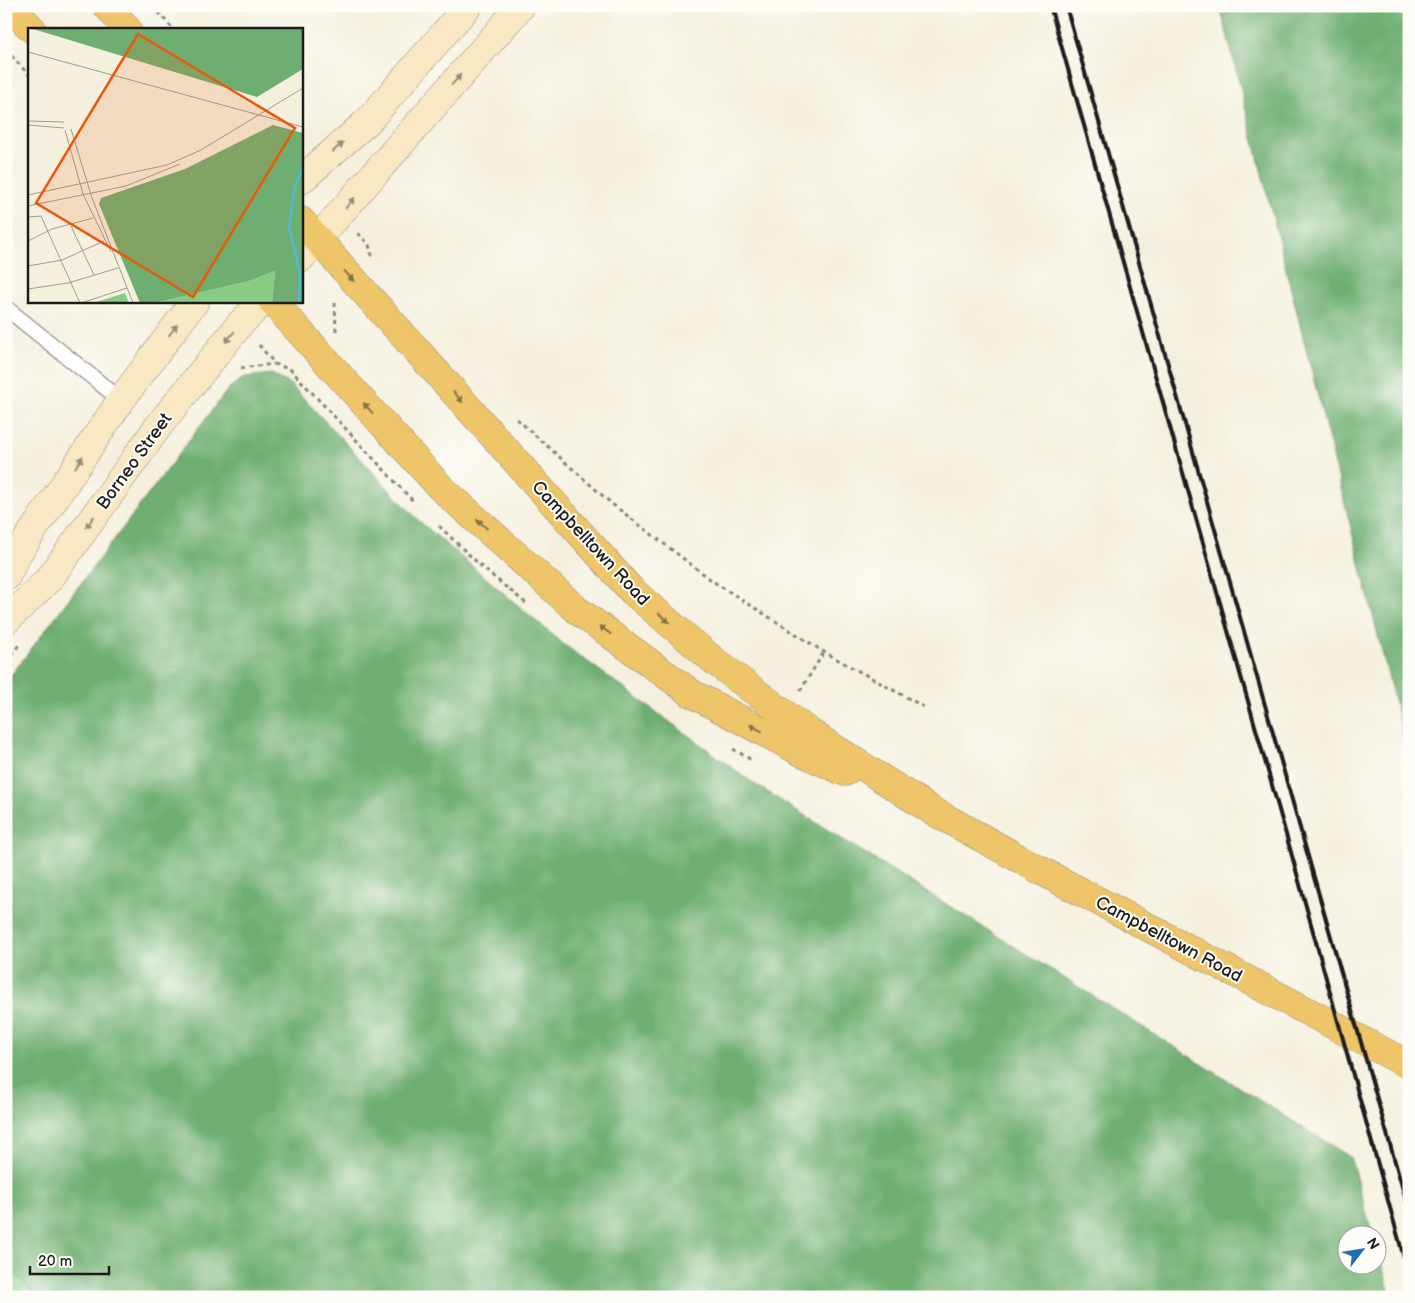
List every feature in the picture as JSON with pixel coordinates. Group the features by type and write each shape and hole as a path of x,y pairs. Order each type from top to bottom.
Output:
{"main road":[{"path":"9,6 31,28"},
{"path":"107,6 127,28"},
{"name":"Campbelltown Road","path":"307,239 632,591 713,660 809,732 931,810 1060,881 1409,1065"},
{"name":"Campbelltown Road","path":"273,302 440,487 577,610 691,693 798,751 931,810"}],"street":[{"path":"302,179 368,121 468,6"},
{"path":"307,239 520,6"},
{"path":"6,577 12,549 194,302"},
{"name":"Borneo Street","path":"6,621 50,578 160,424 240,323 262,302"}],"lane":[{"path":"6,308 121,400"}],"path":[{"path":"153,6 172,28"},
{"path":"6,50 28,74"},
{"path":"370,246 374,266"},
{"path":"335,302 337,330"},
{"path":"511,413 612,504 706,576 824,652 926,708"},
{"path":"809,732 796,707 796,696 824,652"}],"green space":[{"path":"1220,6 1409,6 1409,759"},
{"path":"272,374 291,385 419,521 562,643 756,785 1350,1157 1370,1226 1338,1226 1338,1276 1385,1276 1391,1297 37,1297 6,1264 6,682 229,388 245,377"},
{"path":"6,1264 37,1297 6,1297"}],"railway":[{"path":"1050,6 1287,838 1409,1276"},
{"path":"1066,6 1409,1211"}]}
